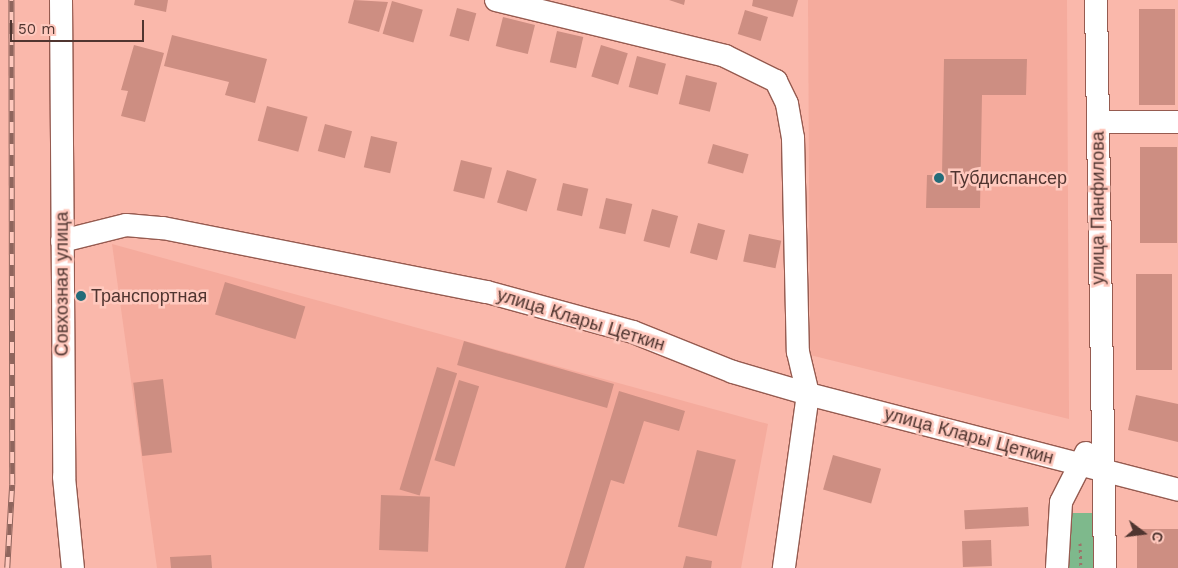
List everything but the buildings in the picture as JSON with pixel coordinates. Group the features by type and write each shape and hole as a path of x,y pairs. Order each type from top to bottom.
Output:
{"street":[{"name":"Совхозная улица","path":"61,0 64,477 73,568"},
{"path":"496,0 725,56 776,81 787,104 793,138 798,352 808,394 784,568"},
{"name":"улица Панфилова","path":"1096,0 1099,417 1103,470 1105,568"},
{"path":"1098,122 1178,122"},
{"name":"улица Клары Цеткин","path":"62,241 126,225 250,243 505,297 632,332 733,372 808,394 1178,490"},
{"name":"улица Панфилова","path":"1057,568 1060,502 1080,465 1099,417"}],"shaded area":[{"name":"Тубдиспансер","path":"808,0 1067,0 1069,419 810,355"},
{"path":"112,244 768,424 741,568 157,568"}],"green space":[{"path":"1065,513 1097,513 1097,568 1065,568"}],"railway":[{"path":"7,568 12,485 11,0"}],"place":[{"name":"Тубдиспансер","path":"939,178"},
{"name":"Транспортная","path":"81,296"}]}
